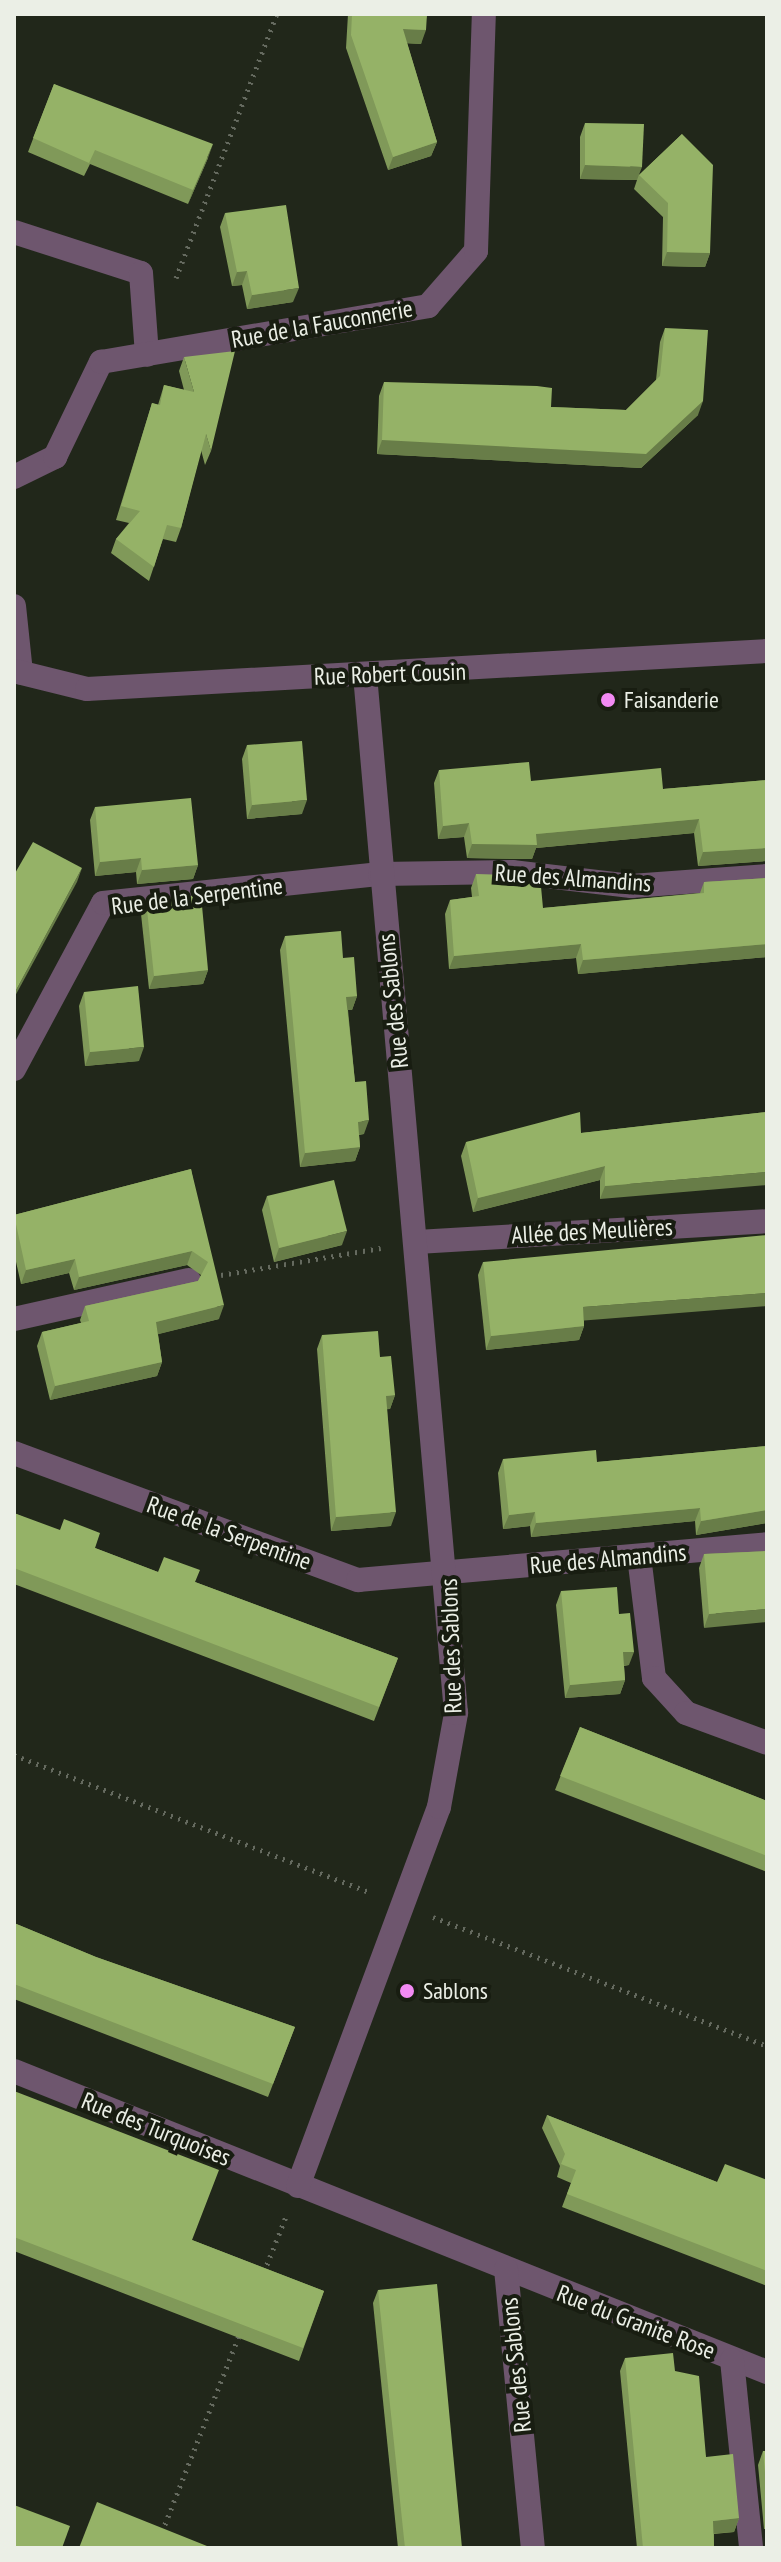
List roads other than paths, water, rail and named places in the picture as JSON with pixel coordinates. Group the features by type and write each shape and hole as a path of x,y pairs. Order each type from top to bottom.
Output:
{"street":[{"name":"Rue de la Fauconnerie","path":"14,477 55,457 101,362 428,306 476,251 484,14"},
{"path":"14,232 141,273 147,355"},
{"path":"14,606 17,672"},
{"name":"Rue Robert Cousin","path":"17,672 87,689 767,651"},
{"name":"Rue des Sablons","path":"365,674 380,874 449,1574 456,1713 439,1807 298,2186 506,2269 533,2548"},
{"name":"Rue des Almandins","path":"380,874 512,872 631,886 767,876"},
{"name":"Rue de la Serpentine","path":"14,1069 103,903 380,874"},
{"name":"Allée des Meulières","path":"417,1242 767,1221"},
{"path":"14,1319 189,1280"},
{"name":"Rue de la Serpentine","path":"14,1453 358,1580 449,1574"},
{"name":"Rue des Almandins","path":"449,1574 767,1544"},
{"path":"639,1556 654,1678 686,1713 767,1743"},
{"name":"Rue des Turquoises","path":"14,2071 298,2186"},
{"name":"Rue du Granite Rose","path":"506,2269 767,2372"},
{"path":"732,2360 751,2548"}],"place":[{"name":"Faisanderie","path":"608,700"},
{"name":"Sablons","path":"407,1991"}]}
